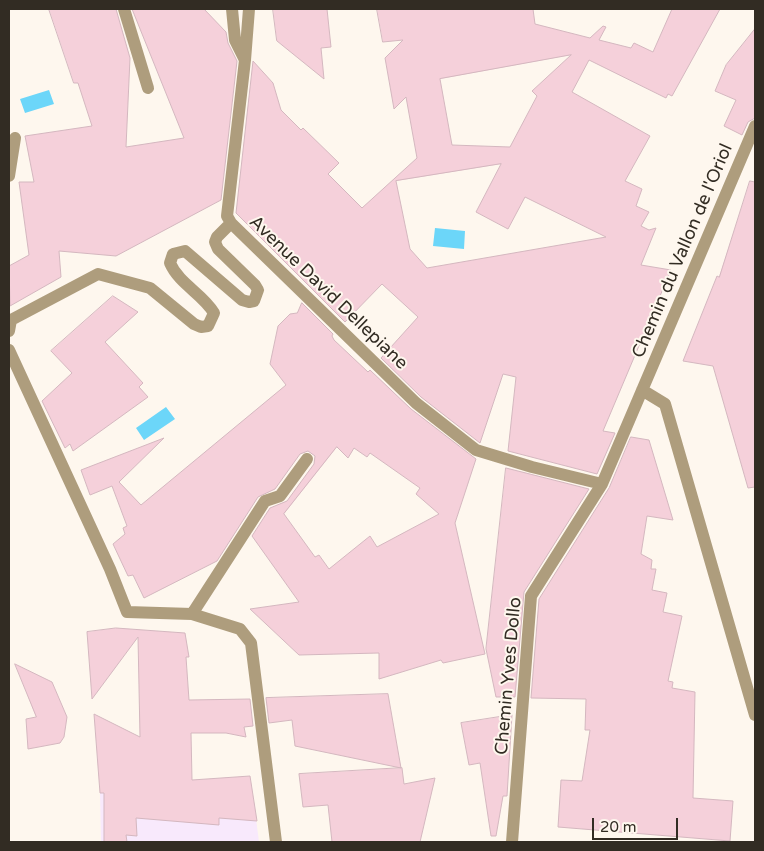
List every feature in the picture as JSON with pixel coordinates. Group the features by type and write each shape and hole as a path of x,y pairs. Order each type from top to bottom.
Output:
{"street":[{"path":"124,9 148,88"},
{"path":"232,9 235,40 246,60"},
{"path":"231,223 227,216 246,60 249,9"},
{"name":"Chemin du Vallon de l'Oriol","path":"642,390 755,126"},
{"path":"9,176 15,138"},
{"name":"Avenue David Dellepiane","path":"10,323 98,274 150,288 194,324 202,327 208,326 214,314 210,306 174,271 170,262 173,254 186,251 242,300 254,301 258,290 255,285 218,249 215,242 217,236 231,223 416,403 476,450 532,467 602,484"},
{"path":"9,350 110,569 127,612 192,614 240,629 250,643 276,842"},
{"path":"642,390 665,404 755,714"},
{"name":"Chemin Yves Dollo","path":"512,842 531,596 602,484 642,390"},
{"path":"192,614 265,501 280,496 307,459"}],"shaded area":[{"path":"100,793 141,793 254,803 259,842 101,842"}],"water":[{"path":"49,90 54,104 25,113 20,99"},
{"path":"435,228 465,231 464,249 433,246"},
{"path":"166,407 175,419 144,440 136,428"}],"building":[{"path":"49,9 116,9 130,58 126,147 184,138 132,9 204,9 226,32 228,43 237,61 221,200 116,256 59,251 61,277 10,306 9,266 29,255 19,182 34,182 25,136 92,126 78,83 74,83"},
{"path":"273,9 327,9 331,47 321,48 324,79 277,41"},
{"path":"377,9 533,9 535,24 590,38 603,26 606,27 599,40 631,48 634,43 653,52 672,9 720,9 672,96 668,94 666,98 589,60 572,92 650,136 625,181 642,189 636,206 649,212 641,226 649,230 656,228 641,265 671,270 603,431 615,433 597,474 508,451 516,377 503,374 480,443 421,397 381,358 418,317 382,284 345,322 236,213 253,61 273,83 281,110 301,130 303,128 339,163 328,174 362,208 417,158 406,97 394,109 385,58 403,40 383,42","holes":["571,55 532,91 537,96 510,147 452,145 440,79","501,164 476,212 508,229 525,197 606,237 427,268 410,249 396,181"]},
{"path":"755,29 755,118 748,122 742,135 724,126 736,100 715,91 726,65"},
{"path":"750,181 755,182 755,487 748,488 713,366 683,361 717,276 719,277"},
{"path":"113,296 138,312 105,342 143,383 139,387 148,397 73,451 70,444 65,448 42,401 72,373 51,351"},
{"path":"302,303 333,334 334,340 368,372 370,370 411,409 476,459 455,523 485,654 443,663 441,660 379,679 379,653 299,655 250,609 299,602 252,536 270,508 287,501 314,464 315,456 308,451 300,454 275,489 258,497 217,561 144,598 133,575 128,576 113,544 125,534 123,528 127,526 112,486 90,495 81,470 164,438 119,482 141,505 286,385 270,364 278,326 290,314 297,313","holes":["337,447 348,458 354,448 367,457 370,453 420,488 416,494 439,514 377,547 370,536 329,569 319,555 315,557 284,514"]},
{"path":"631,437 649,440 673,520 647,516 641,554 652,560 651,569 656,569 652,590 667,593 663,612 682,616 668,681 673,682 672,688 695,692 693,798 733,801 730,841 558,827 561,780 582,781 590,730 585,730 586,699 531,698 539,599 609,488"},
{"path":"506,468 589,489 524,592 515,697 496,697 486,649"},
{"path":"116,628 185,633 189,657 186,657 189,700 250,699 253,726 244,727 246,737 226,733 191,733 192,780 250,776 257,821 219,818 219,825 136,818 137,836 126,835 127,842 104,842 104,793 100,793 94,714 140,737 138,637 92,699 87,632"},
{"path":"15,664 52,682 67,717 64,737 60,743 28,749 26,719 36,717"},
{"path":"388,694 401,768 295,746 292,720 269,723 266,698"},
{"path":"512,715 507,796 503,796 496,836 491,836 480,763 469,765 461,723"},
{"path":"402,768 404,784 435,778 420,842 332,842 328,805 303,807 299,774"}]}
